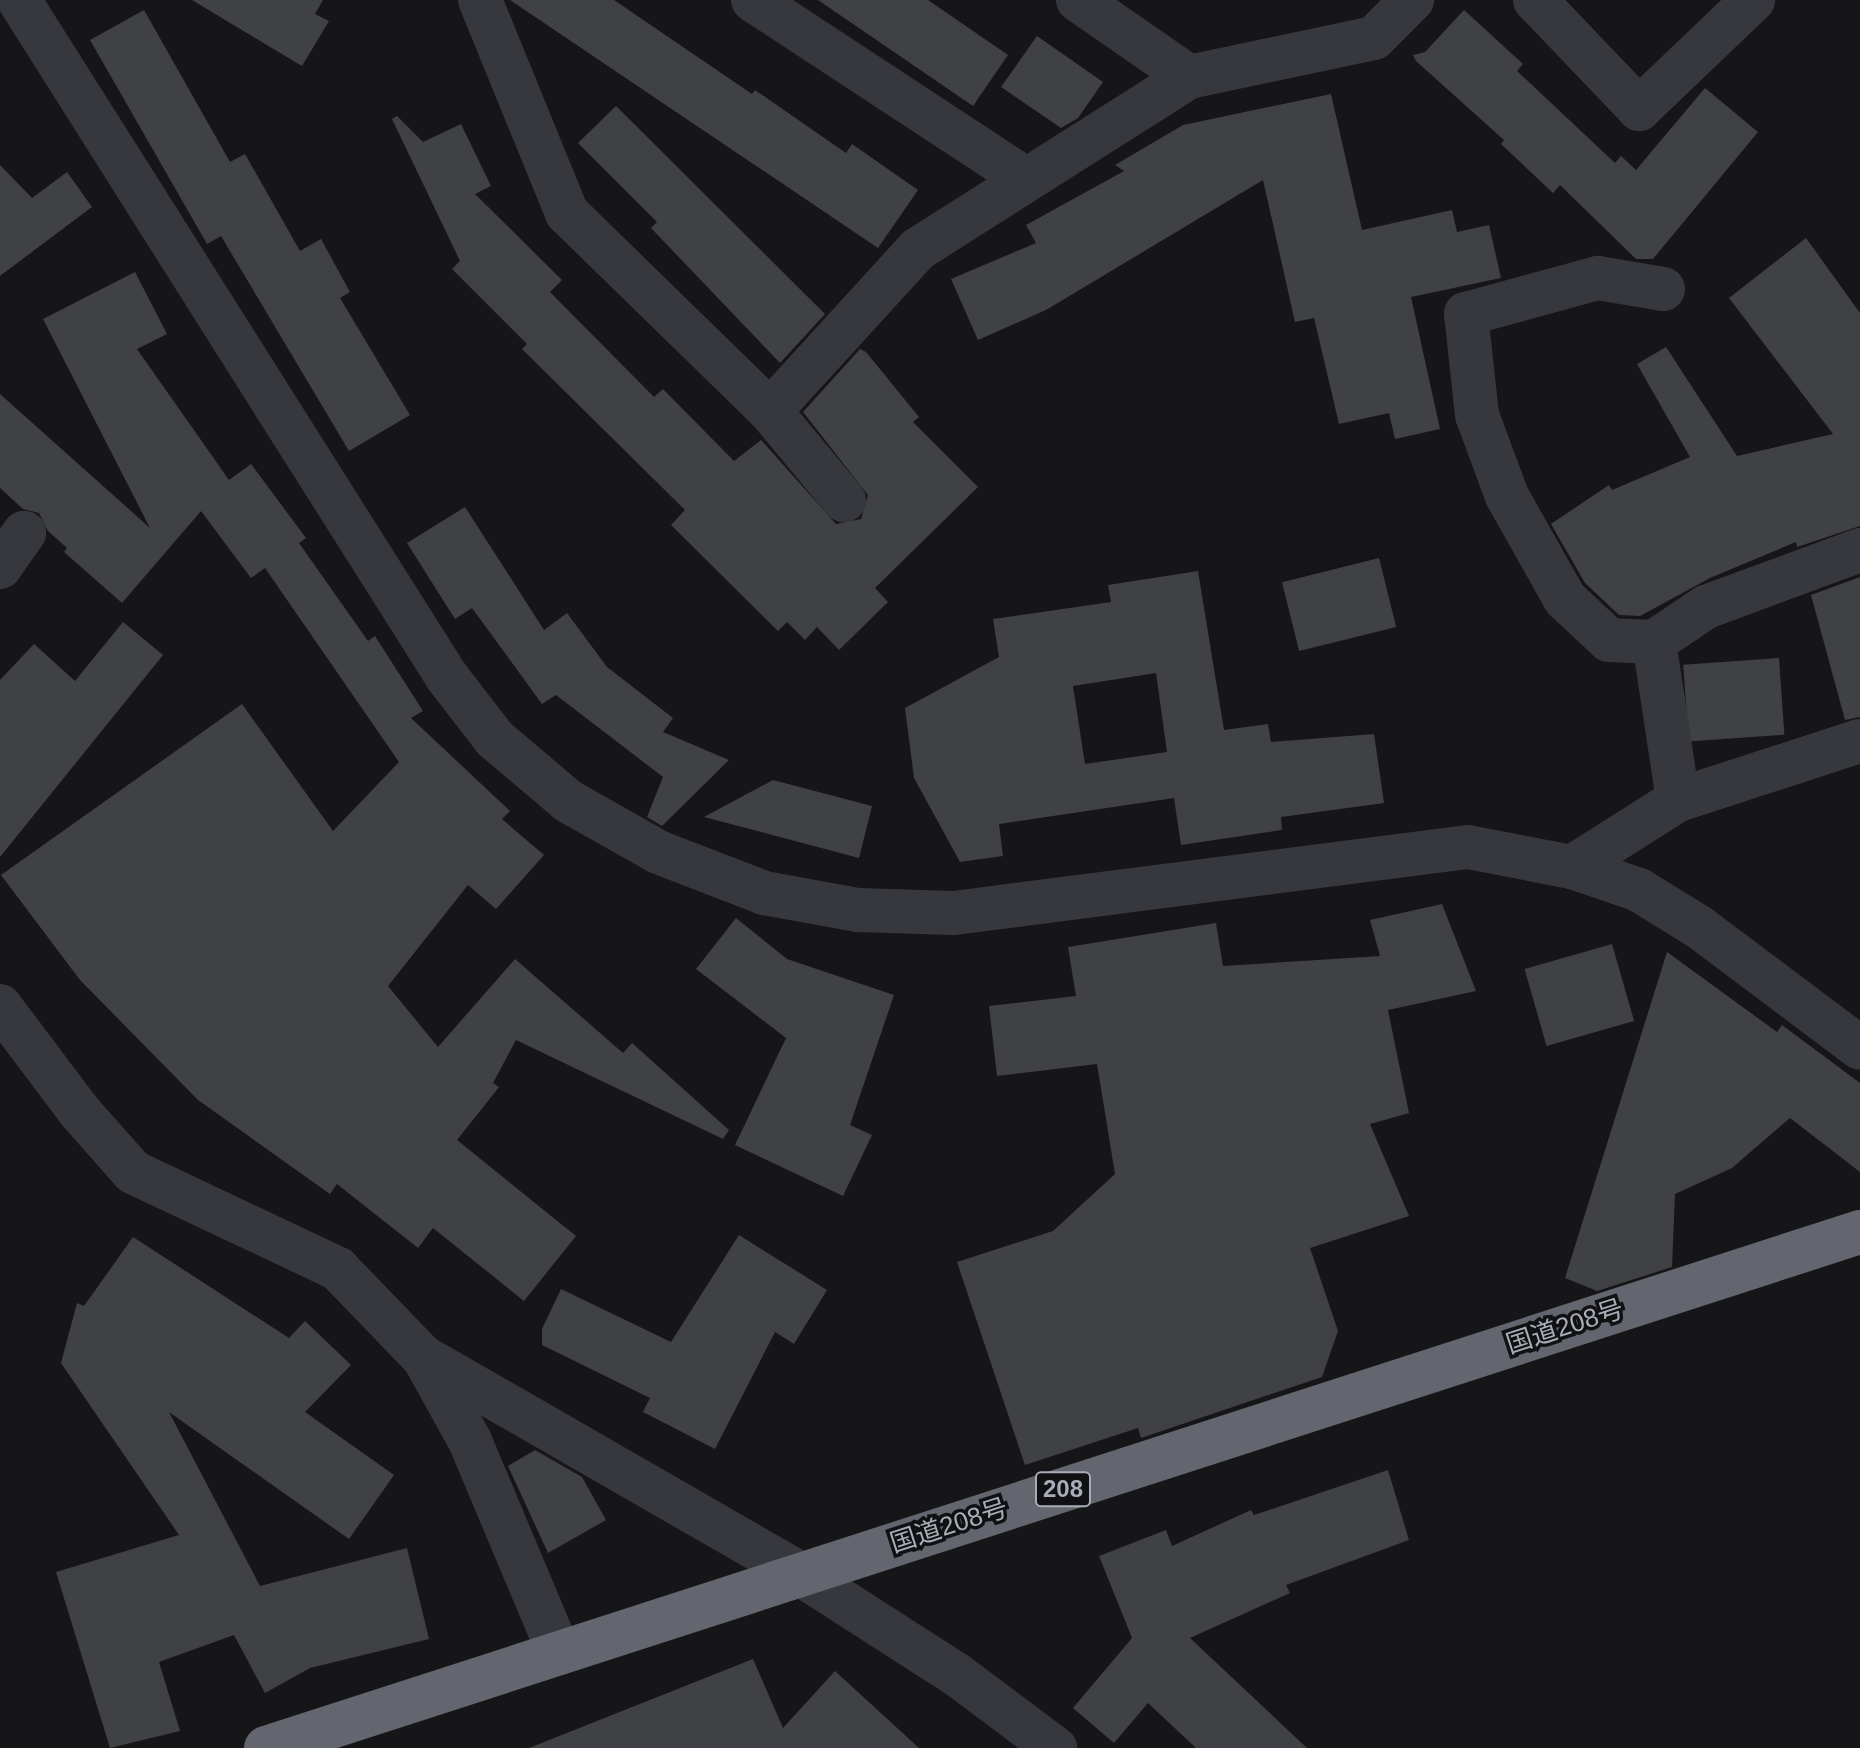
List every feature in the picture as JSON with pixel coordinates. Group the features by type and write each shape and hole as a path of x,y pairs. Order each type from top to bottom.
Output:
{"highway":[{"name":"国道208号","path":"266,1748 1860,1232"}],"street":[{"path":"19,0 447,677 495,739 557,792 645,845 764,893 858,910 941,913 1468,847 1572,867 1639,890 1699,927 1860,1048"},
{"path":"480,0 567,213 770,411 844,500"},
{"path":"753,0 1026,179"},
{"path":"1078,0 1189,77"},
{"path":"770,411 918,249 1026,179 1189,77 1374,38 1412,0"},
{"path":"1535,0 1639,109 1753,0"},
{"path":"1663,289 1598,278 1466,314 1477,415 1507,496 1558,586 1609,640 1654,642 1706,607 1860,550"},
{"path":"1654,642 1678,800"},
{"path":"1572,867 1678,800 1860,741"},
{"path":"0,1006 79,1111 133,1172 338,1269 424,1358 470,1441 559,1653"},
{"path":"424,1358 800,1574 956,1674 1055,1748"}],"building":[{"path":"192,0 323,0 315,14 329,21 302,66"},
{"path":"510,0 614,0 752,94 755,90 846,153 852,144 918,190 878,248"},
{"path":"818,0 928,0 1008,55 973,106"},
{"path":"144,10 230,162 245,154 300,251 321,239 350,292 340,298 410,415 349,451 221,236 207,244 90,40"},
{"path":"1464,10 1523,64 1517,71 1615,163 1621,156 1636,170 1705,88 1758,132 1653,259 1636,259 1560,185 1553,193 1501,144 1504,140 1416,61 1413,55 1425,52"},
{"path":"1037,36 1103,82 1078,118 1061,128 1001,87"},
{"path":"1331,94 1362,230 1452,210 1457,232 1489,225 1501,278 1411,297 1440,429 1395,439 1389,413 1339,424 1314,318 1295,322 1263,180 1046,310 978,340 951,279 1036,243 1026,225 1124,171 1115,165 1183,125"},
{"path":"616,106 825,314 780,363 651,228 657,222 578,143"},
{"path":"397,116 423,142 461,124 491,186 475,194 562,280 550,292 654,397 663,389 734,461 761,440 836,524 861,519 868,495 803,412 860,349 866,352 919,417 913,422 978,487 875,588 888,602 839,650 817,627 805,640 787,622 778,631 671,525 685,510 522,349 527,344 452,269 460,261 392,119"},
{"path":"0,165 32,198 67,172 92,207 0,276"},
{"path":"1806,238 1860,313 1860,526 1797,547 1796,542 1710,578 1640,616 1619,615 1585,583 1551,524 1609,485 1612,490 1690,457 1637,364 1666,347 1737,456 1833,434 1729,298"},
{"path":"135,272 167,334 137,349 229,480 251,464 306,538 299,543 368,641 375,636 423,711 411,718 510,811 502,819 544,855 496,909 468,885 388,986 438,1047 515,959 623,1053 632,1043 729,1130 723,1139 516,1040 493,1083 499,1087 457,1140 576,1236 524,1301 433,1228 418,1248 337,1184 330,1194 198,1100 80,980 1,875 242,704 333,831 399,762 265,568 251,578 201,511 122,603 64,552 67,548 48,531 39,513 23,509 0,488 0,394 150,528 43,319"},
{"path":"465,507 544,630 567,613 607,667 673,718 663,732 729,760 662,826 647,817 663,777 556,695 542,704 472,608 455,619 407,543"},
{"path":"1379,558 1396,627 1299,651 1282,582"},
{"path":"1198,571 1224,730 1268,724 1271,742 1374,734 1384,803 1281,817 1282,830 1181,845 1174,798 999,824 1003,856 960,862 914,778 905,708 999,657 993,619 1111,602 1108,585","holes":["1156,673 1167,752 1085,764 1073,686"]},
{"path":"1860,577 1860,717 1845,720 1811,595"},
{"path":"123,622 163,655 0,857 0,680 34,644 75,681"},
{"path":"1779,658 1784,735 1689,742 1683,665"},
{"path":"773,780 872,806 859,858 704,817"},
{"path":"1442,904 1476,991 1388,1010 1409,1113 1370,1124 1409,1216 1310,1248 1338,1331 1322,1377 1141,1438 1138,1428 1025,1465 957,1262 1053,1231 1115,1174 1097,1064 997,1076 989,1006 1076,996 1068,947 1216,923 1223,966 1380,956 1370,920"},
{"path":"736,918 787,959 894,995 850,1125 872,1135 843,1196 735,1145 786,1038 696,969"},
{"path":"1612,944 1634,1021 1547,1046 1525,969"},
{"path":"1667,952 1777,1032 1782,1025 1860,1083 1860,1172 1790,1118 1732,1168 1675,1194 1672,1267 1597,1291 1565,1278"},
{"path":"739,1235 827,1290 794,1344 775,1332 715,1449 643,1412 650,1398 542,1345 542,1329 561,1289 671,1342"},
{"path":"133,1237 289,1338 305,1321 351,1365 305,1412 394,1475 349,1539 169,1412 260,1586 407,1548 429,1639 310,1668 265,1693 234,1635 159,1662 180,1731 110,1748 56,1572 179,1535 61,1363 77,1303 84,1306"},
{"path":"535,1450 582,1477 606,1520 548,1553 508,1466"},
{"path":"1388,1470 1409,1540 1286,1585 1290,1593 1190,1638 1307,1748 1196,1748 1148,1703 1114,1743 1073,1708 1132,1638 1099,1556 1166,1530 1172,1546 1251,1510 1254,1515"},
{"path":"753,1659 783,1728 835,1671 919,1748 529,1748"}]}
